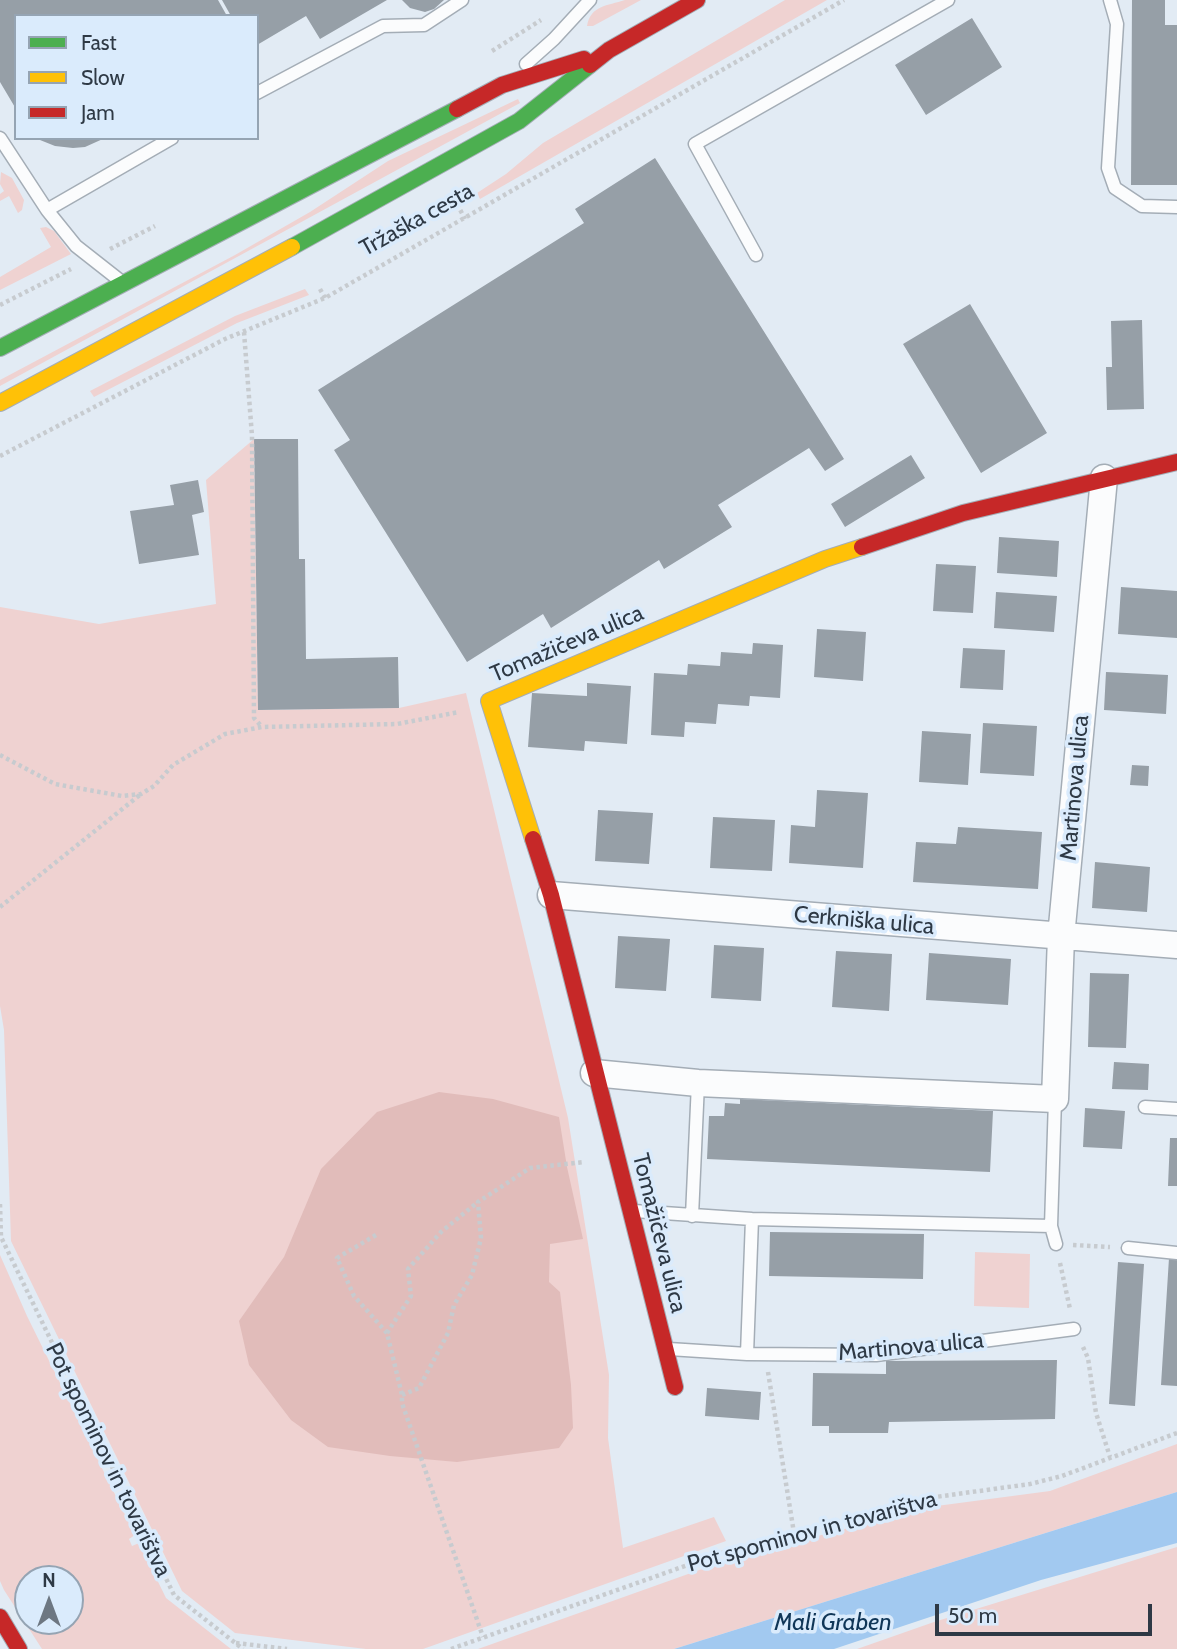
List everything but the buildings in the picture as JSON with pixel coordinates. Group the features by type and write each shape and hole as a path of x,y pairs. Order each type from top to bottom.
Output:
{"main road":[{"name":"Tržaška cesta","path":"0,403 275,257 519,121 610,50 697,0"},
{"name":"Tržaška cesta","path":"0,348 502,85 610,50"},
{"name":"Tomažičeva ulica","path":"675,1387 551,895 489,701 825,559 963,513 1177,462"},
{"path":"0,1617 19,1649"}],"street":[{"name":"Martinova ulica","path":"1055,1099 1061,937 1104,478"},
{"name":"Cerkniška ulica","path":"551,895 1177,945"},
{"path":"594,1073 698,1083 1055,1099"}],"lane":[{"path":"259,92 383,26 424,25 462,0"},
{"path":"502,85 554,39 590,0"},
{"path":"756,255 695,144 948,0"},
{"path":"1110,0 1117,24 1108,167 1115,188 1142,206 1177,207"},
{"path":"0,138 47,210 76,246 124,284"},
{"path":"47,210 169,140"},
{"path":"692,1216 698,1083"},
{"name":"Martinova ulica","path":"1055,1099 1051,1226 1056,1244"},
{"path":"1145,1107 1177,1109"},
{"path":"630,1210 752,1219 1051,1226"},
{"path":"747,1354 752,1219"},
{"path":"1128,1248 1177,1253"},
{"name":"Martinova ulica","path":"665,1349 747,1354 876,1355 1074,1329"}],"path":[{"name":"Tržaška cesta","path":"0,456 215,344 325,298 844,0"},
{"path":"457,204 465,219"},
{"path":"0,305 80,264"},
{"path":"320,289 325,298"},
{"path":"244,332 252,436 254,718 262,727"},
{"path":"0,908 154,786 173,765 225,734 262,727 397,724 454,714 489,701"},
{"path":"0,755 55,784 122,796 141,794"},
{"path":"387,1333 411,1296 408,1269 442,1232 478,1202 530,1168 617,1158"},
{"path":"402,1395 419,1388 447,1333 454,1305 472,1275 481,1238 478,1202"},
{"name":"Pot spominov in tovarištva","path":"0,1205 1,1237 174,1595 243,1649"},
{"path":"376,1235 337,1258 354,1296 387,1333 402,1403 483,1637"},
{"path":"1056,1244 1128,1248"},
{"path":"765,1354 794,1533"},
{"name":"Pot spominov in tovarištva","path":"451,1649 730,1550 928,1498 1030,1484 1062,1476 1177,1433"},
{"path":"235,1643 287,1649"}],"shaded area":[{"path":"625,0 641,0 593,26 587,26 596,10"},
{"path":"785,0 827,0 480,199 477,193 506,174 543,143"},
{"path":"518,99 520,103 0,386 0,380 235,255 310,212 388,161"},
{"path":"1,172 12,178 24,200 22,210 18,213 9,196 0,201 0,194 4,191 0,184"},
{"path":"46,227 54,231 71,254 0,290 0,277 51,247 40,228"},
{"path":"305,289 309,295 237,323 94,397 90,391 235,316"},
{"path":"254,439 258,710 399,708 466,693 568,1118 609,1375 608,1438 623,1548 714,1517 726,1541 423,1649 366,1649 235,1633 182,1591 11,1241 4,1030 0,1006 0,607 99,624 216,604 206,480"},
{"path":"439,1092 493,1099 559,1117 583,1239 550,1244 549,1282 560,1292 571,1385 573,1428 559,1448 457,1462 328,1447 291,1420 249,1365 239,1321 284,1257 321,1169 377,1112"},
{"path":"975,1252 1030,1254 1029,1308 974,1306"},
{"path":"0,1255 27,1316 135,1535 129,1539 132,1546 139,1543 166,1598 231,1649 42,1649 33,1635 84,1635 84,1565 14,1565 14,1606 0,1581"},
{"path":"1177,1444 1177,1492 674,1649 478,1649 733,1558 929,1507 1050,1491"},
{"path":"1177,1547 1177,1649 857,1649 934,1622"}],"water":[{"name":"Mali Graben","path":"1177,1492 1177,1543 1041,1580 834,1649 674,1649"}],"traffic: fast":[{"path":"292,247 519,121 590,65"},
{"path":"0,348 457,109"}],"traffic: slow":[{"path":"0,403 292,247"},
{"path":"533,839 489,701 825,559 862,547"}],"traffic: jam":[{"path":"590,65 609,50 697,0"},
{"path":"457,109 502,85 584,59"},
{"path":"862,547 963,513 1177,462"},
{"path":"533,839 551,895 675,1387"},
{"path":"0,1617 19,1649"}]}
